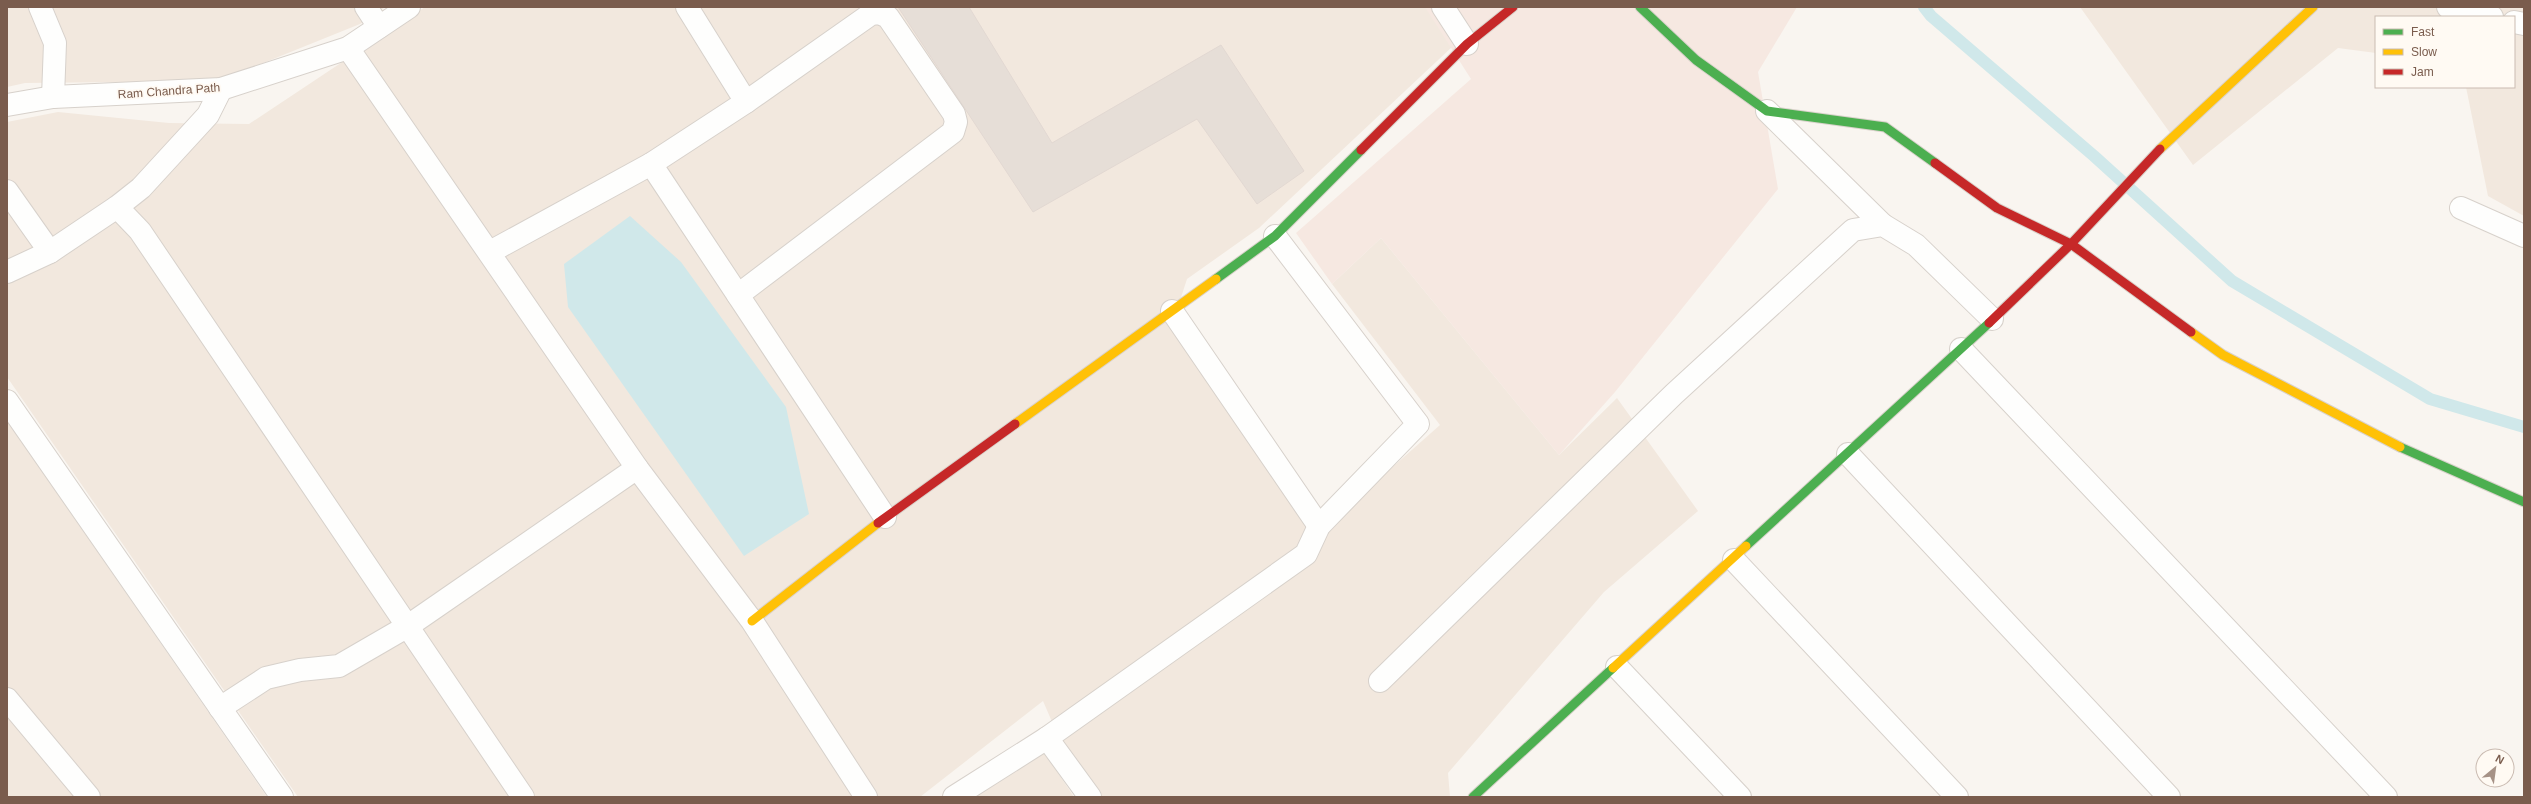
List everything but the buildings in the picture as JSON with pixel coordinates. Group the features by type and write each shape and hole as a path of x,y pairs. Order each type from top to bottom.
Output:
{"street":[{"path":"40,7 55,43 54,98"},
{"path":"366,7 379,27"},
{"name":"Ram Chandra Path","path":"7,105 54,98 221,89 348,48 409,7"},
{"path":"687,7 746,102"},
{"path":"1443,7 1468,44"},
{"path":"752,621 885,517 1275,236 1468,44 1513,7"},
{"path":"1640,7 1696,60 1767,111 1883,225 1916,245 1992,319"},
{"path":"1473,797 1734,560 1961,349 2071,244 2159,150 2313,7"},
{"path":"2448,7 2488,16"},
{"path":"490,252 651,164 746,102 871,14 879,13 888,17 954,114 956,122 953,132 738,295"},
{"path":"348,48 638,468 752,621 866,797"},
{"path":"7,272 50,252 117,207 141,188 208,115 221,89"},
{"path":"1767,111 1885,127 1997,208 2071,244 2222,355 2403,448 2524,502"},
{"path":"651,164 885,517"},
{"path":"7,190 50,252"},
{"path":"117,207 140,231 523,797"},
{"path":"2461,208 2524,236"},
{"path":"1380,681 1674,394 1853,230 1883,225"},
{"path":"954,797 1047,738 1306,554 1319,526 1418,424 1275,236"},
{"path":"1172,311 1319,526"},
{"path":"1961,349 2386,797"},
{"path":"7,401 282,797"},
{"path":"1848,454 2169,797"},
{"path":"220,708 266,678 300,670 339,666 408,626 638,468"},
{"path":"1734,560 1957,797"},
{"path":"1617,666 1740,797"},
{"path":"7,699 89,797"},
{"path":"1047,738 1090,797"}],"shaded area":[{"path":"7,7 385,7 360,24 219,81 25,83 7,87"},
{"path":"425,7 1428,7 1453,46 1259,228 1187,279 1171,328 1316,535 1440,425 1332,284 1381,238 1559,455 1617,398 1698,511 1604,592 1448,773 1450,797 1102,797 1056,731 1043,701 920,797 298,797 7,377 7,122 58,112 169,123 249,124"},
{"path":"1425,7 1797,7 1758,72 1778,189 1615,392 1559,455 1381,238 1332,284 1296,233 1471,79"},
{"path":"2080,7 2524,7 2524,216 2488,196 2466,88 2515,88 2515,16 2375,16 2375,53 2338,48 2193,165"},
{"path":"7,421 267,797 7,797"},
{"path":"1036,740 1074,797 970,797"}],"water":[{"path":"630,216 681,262 786,407 809,514 744,556 568,307 564,264"}],"waterway":[{"path":"1924,7 1931,16 2094,156 2232,281 2430,399 2524,427"}],"traffic: fast":[{"path":"1640,7 1696,60 1767,111 1885,127 1935,163"},
{"path":"1216,279 1275,236 1361,150"},
{"path":"1746,546 1989,323"},
{"path":"2400,447 2524,502"},
{"path":"1473,797 1613,668"}],"traffic: slow":[{"path":"2160,149 2313,7"},
{"path":"1015,424 1216,279"},
{"path":"2191,332 2223,355 2400,447"},
{"path":"752,621 878,523"},
{"path":"1613,668 1746,546"}],"traffic: jam":[{"path":"1361,150 1467,44 1513,7"},
{"path":"1989,323 2071,244 2160,149"},
{"path":"1935,163 1997,208 2071,244 2191,332"},
{"path":"878,523 1015,424"}]}
